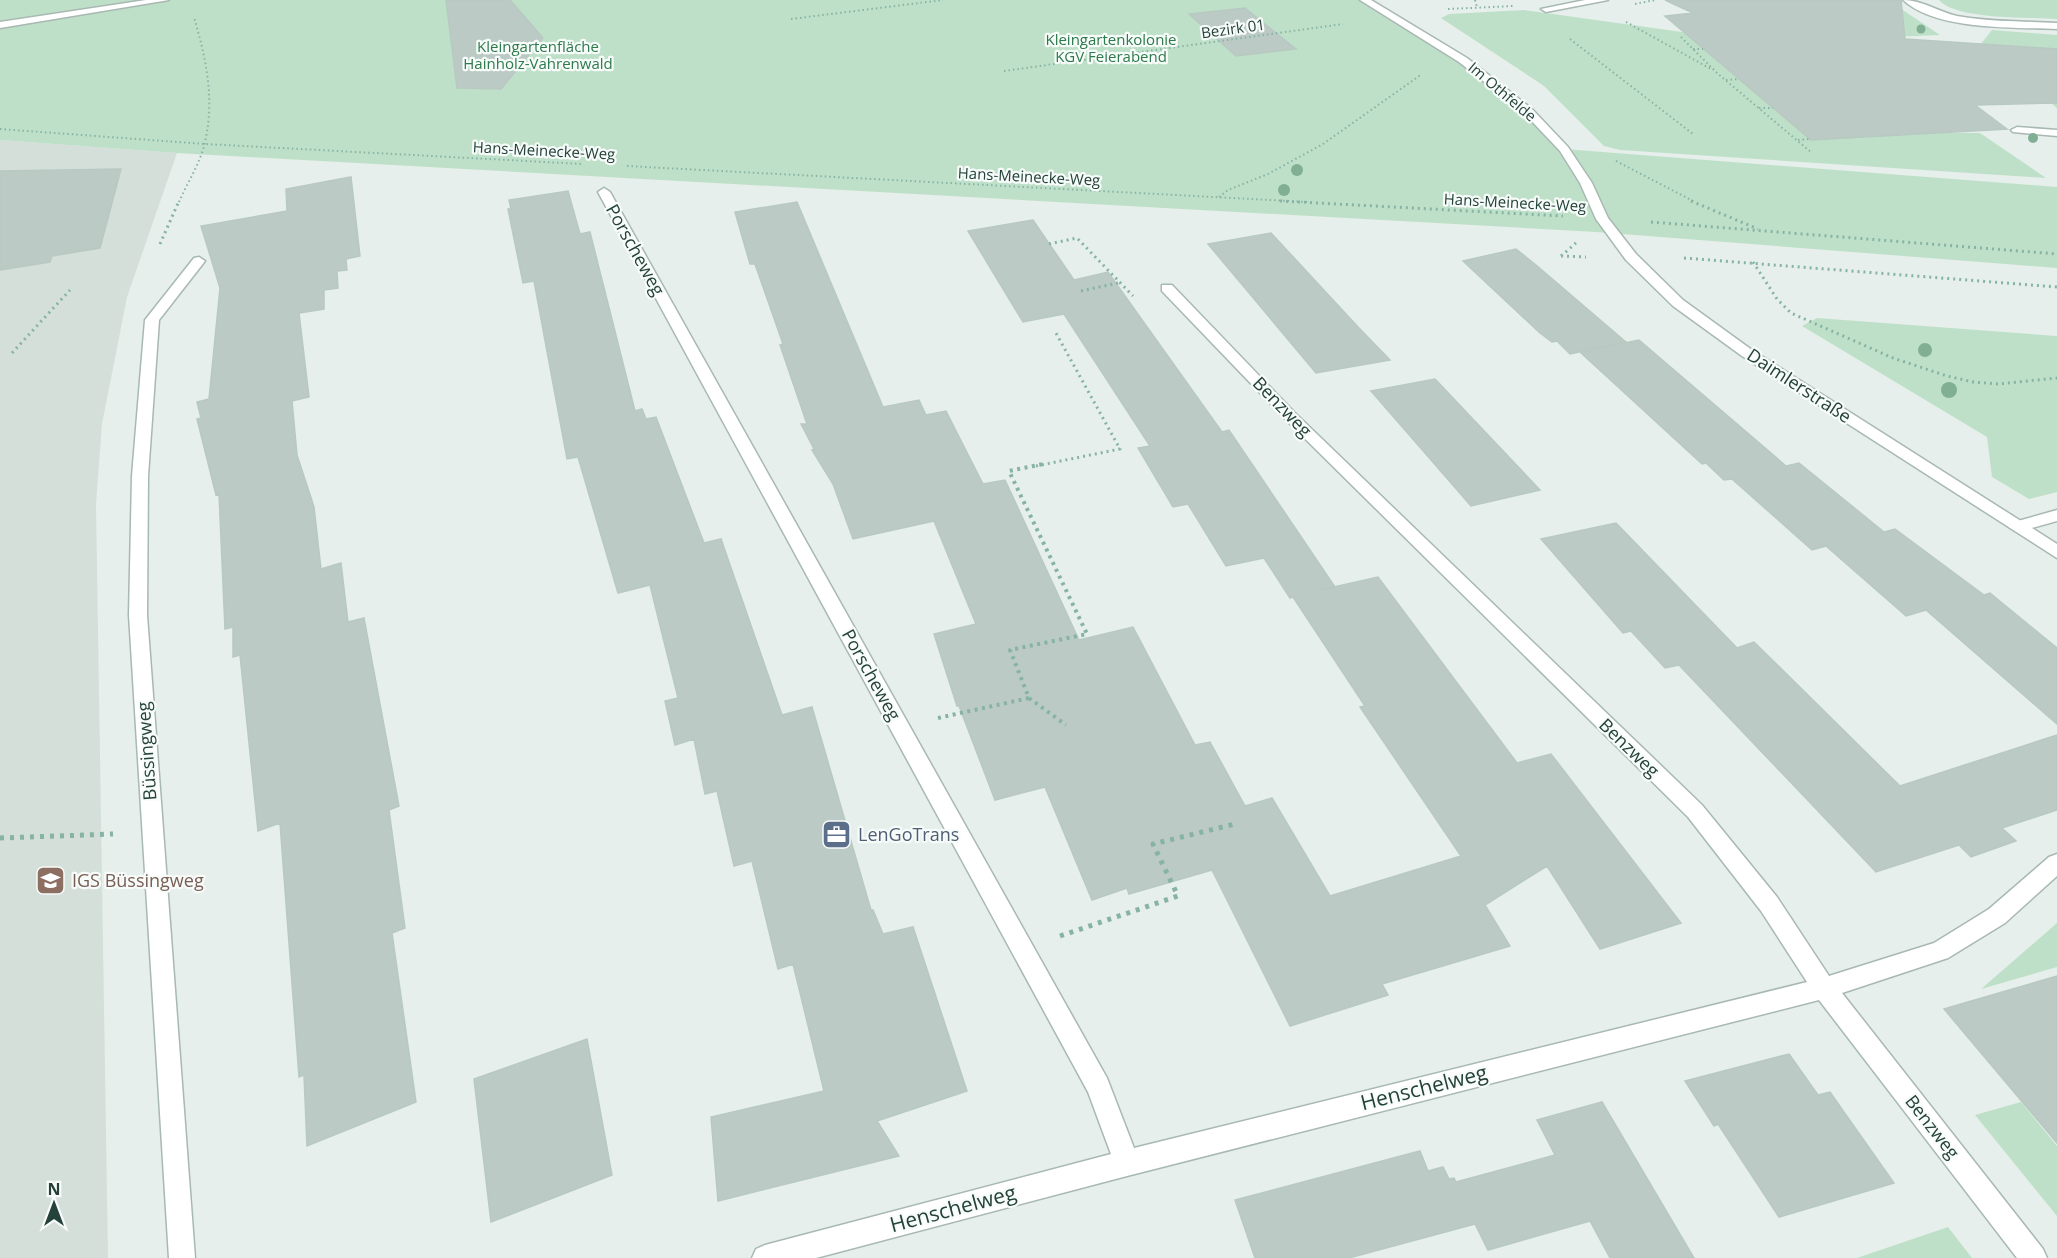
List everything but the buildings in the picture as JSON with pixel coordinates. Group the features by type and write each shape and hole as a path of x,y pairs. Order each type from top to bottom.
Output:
{"street":[{"path":"0,25 164,0"},
{"name":"Im Othfelde","path":"1365,0 1473,66 1528,111 1564,149 1586,183 1602,219"},
{"path":"1546,9 1603,0"},
{"path":"1908,0 1916,6 1956,17 2057,26"},
{"path":"2017,130 2057,133"},
{"name":"Porscheweg","path":"604,192 1098,1086 1127,1163"},
{"name":"Daimlerstraße","path":"1602,219 1631,257 1678,303 1747,353 2057,552"},
{"name":"Büssingweg","path":"182,1258 138,615 140,476 152,320 199,261"},
{"name":"Benzweg","path":"1167,288 1289,415 1695,812 1769,904 1824,988 2034,1258"},
{"path":"2017,527 2057,515"},
{"name":"Henschelweg","path":"765,1258 1127,1163 1824,988 1940,951 1997,916 2057,863"}],"path":[{"path":"791,19 943,0"},
{"path":"1475,0 1477,7"},
{"path":"1591,2 1717,73"},
{"path":"1447,10 1527,6 1546,9"},
{"path":"160,244 205,144 211,100 206,58 194,16"},
{"name":"Bezirk 01","path":"1004,71 1394,17"},
{"path":"1564,34 1693,134"},
{"path":"1681,37 1717,73 1812,153"},
{"path":"1693,49 1703,49"},
{"path":"1219,197 1228,190 1269,174 1323,144 1430,69"},
{"path":"1726,80 1739,79"},
{"path":"1759,108 1773,108"},
{"name":"Hans-Meinecke-Weg","path":"0,129 205,144 587,164"},
{"path":"1797,140 1809,139"},
{"path":"1609,157 1677,195 1761,231"},
{"name":"Hans-Meinecke-Weg","path":"623,166 1602,219 2057,254"},
{"path":"1049,244 1077,238 1131,296 1167,288"},
{"path":"1703,258 2057,286"},
{"path":"1753,262 1776,299 1791,313 1928,370 1999,384 2049,376 2057,378"},
{"path":"1081,291 1118,283"},
{"path":"12,353 70,290"},
{"path":"1056,333 1120,449 1009,471 1087,634 1010,650 1029,698 1066,725"},
{"path":"899,727 1029,698"},
{"path":"1022,948 1178,896 1153,843 1235,824"},
{"path":"0,838 153,833"}],"shaded area":[{"name":"IGS Büssingweg","path":"0,140 177,153 127,297 102,424 96,504 108,1258 0,1258"}],"green space":[{"path":"0,0 1365,0 1491,79 1564,149 2057,187 2057,268 1596,232 177,153 0,140"},
{"path":"1888,0 1940,35 1891,37"},
{"path":"1939,0 2057,0 2057,19 1977,14 1961,11"},
{"path":"1524,10 1761,43 1810,41 1934,133 1980,133 2046,178 1620,150 1604,146 1544,86 1441,18 1449,14"},
{"path":"1992,30 2057,35 2057,108 1980,45"},
{"path":"1817,318 2057,336 2057,492 2029,499 1992,477 1987,437 1802,326"},
{"path":"2057,923 2057,967 1981,989"},
{"path":"2021,1102 2057,1146 2057,1216 1975,1115"},
{"path":"1948,1227 1972,1258 1857,1258"}],"place":[{"name":"LenGoTrans","path":"837,835"},
{"name":"IGS Büssingweg","path":"51,881"}],"park label":[{"name":"Kleingartenkolonie KGV Feierabend","path":"1111,48"},
{"name":"Kleingartenfläche Hainholz-Vahrenwald","path":"538,56"}]}
